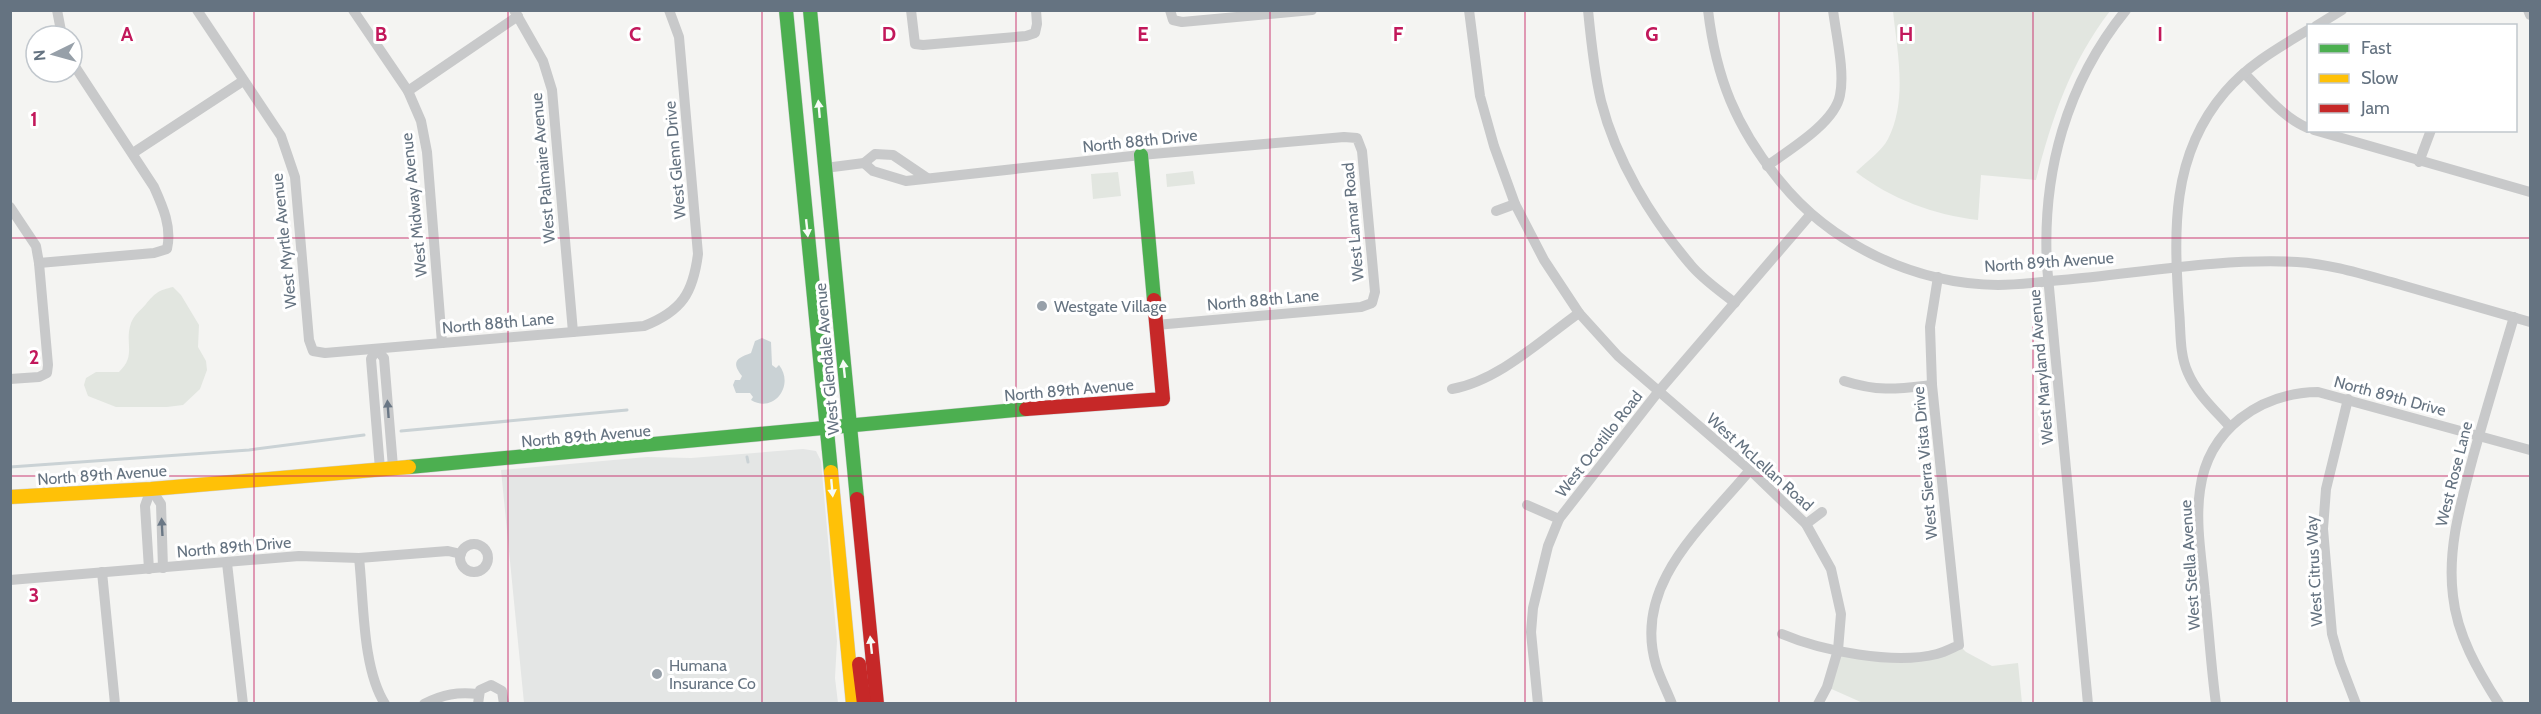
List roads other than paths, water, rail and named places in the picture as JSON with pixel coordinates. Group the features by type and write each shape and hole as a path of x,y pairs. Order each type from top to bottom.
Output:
{"main road":[{"name":"West Glendale Avenue","path":"786,10 853,704"},
{"name":"West Glendale Avenue","path":"810,10 877,704"},
{"path":"1141,155 1156,325"},
{"path":"802,170 825,168"},
{"name":"North 89th Avenue","path":"10,497 151,489 650,447 1004,411 1163,399 1156,325"},
{"path":"847,642 855,643 858,648 864,704"}],"street":[{"name":"West Myrtle Avenue","path":"197,10 281,136 292,167 309,340 313,351"},
{"name":"West Midway Avenue","path":"353,10 408,91 421,122 427,152 442,343"},
{"name":"West Glenn Drive","path":"669,10 679,37 698,254 695,275 680,305"},
{"path":"910,10 915,44 1026,36 1035,33 1036,10"},
{"path":"1172,15 1182,22 1312,10"},
{"name":"West Ocotillo Road","path":"1469,10 1480,96 1494,146 1515,204 1545,260 1579,313 1618,356 1658,392 1559,519 1548,546 1533,608 1531,632 1538,704"},
{"path":"1588,10 1602,102 1620,153 1645,202 1691,266 1735,303"},
{"path":"1658,392 1810,215 1767,166 1727,98 1718,68 1708,10"},
{"path":"1767,166 1807,138 1830,115 1840,96 1833,10"},
{"name":"West Maryland Avenue","path":"2088,704 2048,281 2046,207 2060,136 2087,70 2105,39 2126,10"},
{"path":"2319,24 2342,10"},
{"path":"2528,10 2530,15"},
{"path":"408,91 516,14"},
{"name":"West Palmaire Avenue","path":"516,14 543,60 552,90 573,332"},
{"path":"2230,427 2203,397 2187,373 2182,351 2176,269 2176,213 2186,160 2205,120 2224,93 2268,53 2307,31"},
{"path":"2244,73 2276,105 2300,125 2307,128"},
{"path":"39,263 154,253 167,249 170,235 164,209 154,187 84,80"},
{"path":"133,153 243,81"},
{"path":"2321,132 2530,192"},
{"path":"2419,162 2430,132"},
{"name":"North 88th Drive","path":"864,163 873,171 886,173 906,181 1141,155 1344,137 1357,138"},
{"name":"West Lamar Road","path":"1357,138 1362,151 1374,280 1375,292 1372,303"},
{"path":"825,168 864,163 875,154 893,155 927,178"},
{"path":"886,173 893,155"},
{"path":"1496,211 1515,204"},
{"path":"10,207 36,246 48,366 47,373 39,377 10,379"},
{"name":"North 89th Avenue","path":"1810,215 1857,247 1894,263 1938,277 1997,285 2249,261 2300,262 2350,271 2530,322"},
{"name":"West Sierra Vista Drive","path":"1838,650 1894,658 1937,654 1959,645 1932,385 1930,327 1938,277"},
{"name":"North 88th Lane","path":"1156,325 1361,307 1372,303"},
{"name":"North 88th Lane","path":"313,351 376,349 644,326 665,318 680,305"},
{"path":"1452,389 1469,386 1488,378 1579,313"},
{"name":"West Rose Lane","path":"2499,704 2480,674 2459,625 2452,596 2452,560 2456,521 2514,317"},
{"path":"376,349 371,359 386,468"},
{"path":"1844,381 1866,388 1884,390 1932,385"},
{"name":"West McLellan Road","path":"1658,392 1750,470 1806,524 1831,569 1841,615 1838,650 1827,687 1818,704"},
{"name":"North 89th Drive","path":"2230,427 2253,408 2278,397 2300,392 2318,392 2530,450"},
{"name":"West Citrus Way","path":"2348,399 2326,489 2323,529 2332,634 2356,704"},
{"name":"West Stella Avenue","path":"2216,704 2198,523 2200,488 2208,460 2230,427"},
{"path":"1672,704 1656,665 1652,642 1652,619 1663,579 1676,556 1750,470"},
{"path":"151,489 160,504 162,568"},
{"path":"148,569 145,506 151,489"},
{"name":"West Ocotillo Road","path":"1527,505 1559,519"},
{"path":"1806,524 1822,512"},
{"name":"North 89th Drive","path":"10,580 299,556 359,558 448,551 461,555"},
{"path":"359,558 369,655 378,692 386,704"},
{"path":"227,562 243,704"},
{"path":"102,572 115,704"},
{"path":"1782,634 1802,642 1838,650"},
{"path":"424,704 444,694 459,692 478,699 487,686 496,686 504,695 504,704"}],"waterway":[{"path":"401,431 627,410"},
{"path":"10,467 249,450 364,435"},
{"path":"747,457 748,462"}],"place":[{"name":"Westgate Village","path":"1042,306"},
{"name":"Humana Insurance Co","path":"657,674"}]}
